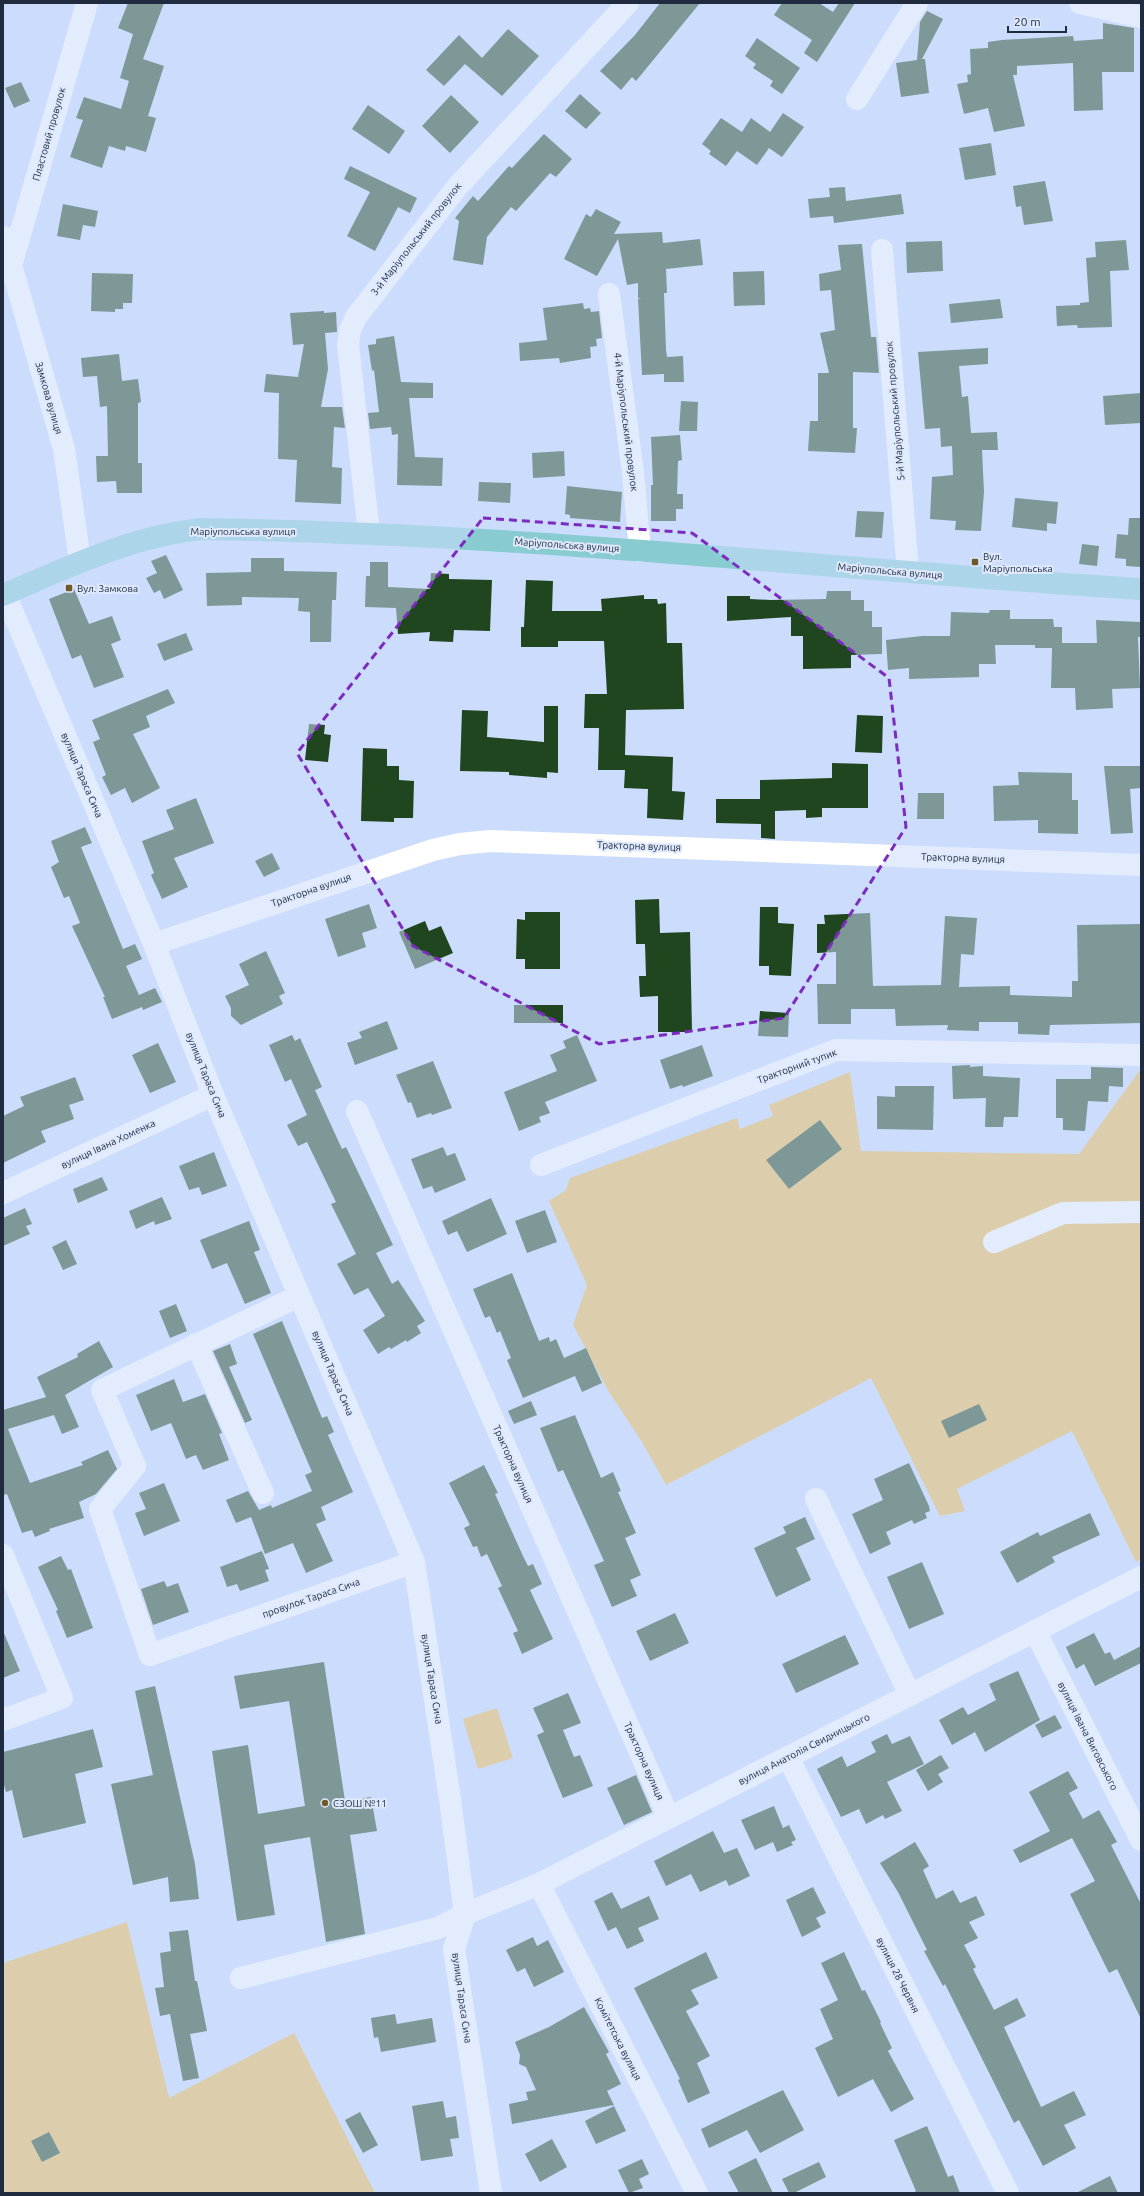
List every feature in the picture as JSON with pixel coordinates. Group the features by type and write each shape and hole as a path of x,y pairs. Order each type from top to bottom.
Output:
{"main road":[{"name":"Маріупольська вулиця","path":"4,594 80,561 148,538 202,529 368,533 640,551 1141,589"}],"street":[{"name":"Пластовий провулок","path":"11,266 87,3"},
{"name":"3-й Маріупольський провулок","path":"368,533 348,345 350,330 356,316 458,186 628,3"},
{"path":"857,99 917,3"},
{"path":"1080,3 1141,17"},
{"name":"Замкова вулиця","path":"3,237 64,449 80,561"},
{"name":"5-й Маріупольський провулок","path":"882,250 908,572"},
{"name":"4-й Маріупольський провулок","path":"609,294 633,472 640,551"},
{"name":"вулиця Тараса Сича","path":"4,594 154,944 214,1095 299,1296 414,1562 450,1799 465,1914 454,1949 492,2193"},
{"name":"Тракторна вулиця","path":"154,944 433,850 460,844 490,841 1141,865"},
{"name":"Тракторний тупик","path":"541,1165 836,1050 1141,1055"},
{"name":"вулиця Івана Хоменка","path":"3,1193 214,1095"},
{"name":"Тракторна вулиця","path":"357,1111 669,1818"},
{"path":"994,1242 1063,1213 1141,1212"},
{"path":"263,1493 196,1344 299,1296"},
{"name":"провулок Тараса Сича","path":"196,1344 102,1390 135,1466 100,1509 150,1655 208,1633 414,1562"},
{"path":"816,1499 910,1695"},
{"path":"3,1555 62,1698 3,1720"},
{"name":"вулиця Анатолія Свидницького","path":"241,1978 438,1928 465,1914 539,1884 1141,1577"},
{"name":"вулиця Івана Виговського","path":"1035,1631 1141,1840"},
{"name":"вулиця 28 Червня","path":"788,1757 1008,2193"},
{"name":"Комітетська вулиця","path":"539,1884 697,2193"}],"highlighted area":[{"path":"483,518 692,533 889,678 906,827 784,1018 599,1044 413,946 297,753"}],"shaded area":[{"path":"1140,1070 1141,1559 1136,1562 1072,1431 957,1489 965,1511 940,1516 871,1378 666,1485 642,1442 609,1392 573,1325 587,1285 549,1201 566,1190 570,1178 737,1118 740,1129 773,1116 769,1105 850,1072 861,1151 1079,1154"},
{"path":"497,1708 513,1758 478,1769 463,1719"},
{"path":"127,1922 169,2098 294,2033 375,2193 3,2193 3,1963"}],"building":[{"path":"128,3 164,3 143,59 164,66 148,116 156,118 146,152 126,146 125,151 109,146 102,168 70,157 83,120 76,118 84,97 121,109 129,81 120,78 133,34 118,28"},
{"path":"660,3 700,3 636,81 632,77 621,90 600,71 635,35"},
{"path":"782,3 819,3 833,12 839,3 855,3 817,62 804,53 812,40 774,15"},
{"path":"927,11 943,19 922,59 925,59 929,93 901,97 896,63 917,60 920,22"},
{"path":"1103,23 1134,28 1134,72 1102,72 1103,110 1074,111 1073,63 1017,66 1017,75 1013,75 1025,126 994,132 988,108 964,114 957,84 968,82 967,75 971,74 970,49 988,48 988,42 1002,40 1073,36 1074,41 1103,39"},
{"path":"508,29 539,56 502,96 465,64 444,86 426,70 459,35 482,58"},
{"path":"757,38 800,68 782,94 770,86 773,81 753,68 756,64 745,56"},
{"path":"21,82 30,101 14,108 5,88"},
{"path":"580,94 601,113 586,129 565,111"},
{"path":"451,95 479,122 450,153 422,126"},
{"path":"368,105 405,131 389,154 352,129"},
{"path":"783,113 804,127 782,157 769,148 757,165 737,151 726,166 709,154 711,151 702,144 721,118 742,132 751,118 770,132"},
{"path":"544,134 572,159 556,177 550,173 516,211 511,207 487,237 483,265 453,260 459,221 455,218 473,196 478,201 509,166 512,168"},
{"path":"991,143 996,175 965,180 959,148"},
{"path":"350,166 417,198 410,213 398,207 375,251 347,236 370,192 344,179"},
{"path":"1045,181 1053,221 1024,225 1021,206 1016,207 1013,186"},
{"path":"845,187 846,201 901,194 904,214 834,223 833,216 810,218 808,199 830,197 829,188"},
{"path":"63,204 98,211 95,227 83,225 80,240 57,236"},
{"path":"596,209 621,222 614,234 662,232 663,243 700,239 703,265 666,269 667,293 664,293 667,357 683,356 684,382 664,382 664,374 642,375 638,299 641,299 638,298 638,283 627,285 618,239 597,276 564,259 586,214 591,217"},
{"path":"1126,240 1129,270 1110,271 1112,327 1078,328 1077,325 1057,326 1056,306 1080,305 1080,303 1089,302 1086,258 1096,257 1095,242"},
{"path":"942,241 943,271 907,273 906,242"},
{"path":"862,244 871,337 876,337 879,373 853,372 853,428 857,428 855,453 808,451 810,421 818,421 818,373 829,373 820,333 835,330 831,290 820,291 819,274 841,270 838,245"},
{"path":"764,271 765,305 734,306 733,272"},
{"path":"92,273 133,274 132,303 123,303 123,309 115,309 115,312 91,311"},
{"path":"1000,299 1003,318 951,323 949,304"},
{"path":"583,303 584,309 590,308 591,312 599,311 602,338 596,339 597,346 590,347 591,358 560,363 559,358 520,361 519,343 547,340 543,308"},
{"path":"324,311 324,313 336,312 337,332 325,333 328,369 321,407 342,407 345,428 334,427 332,467 342,468 341,504 295,502 297,460 278,459 279,393 264,392 266,374 298,377 304,344 293,345 290,313"},
{"path":"394,336 401,382 433,383 433,398 409,398 415,457 443,458 442,486 397,485 398,434 392,435 391,427 370,429 368,413 379,412 374,370 372,371 368,345 376,344 376,339"},
{"path":"988,348 988,364 959,366 962,397 968,396 971,433 997,432 998,450 982,450 984,492 981,531 955,530 956,521 930,519 932,477 953,475 952,446 941,447 940,428 925,429 918,352"},
{"path":"119,354 122,381 138,379 141,402 138,403 138,463 142,463 142,493 117,493 116,481 97,482 96,456 108,456 107,406 100,407 97,376 83,377 81,358"},
{"path":"1141,393 1141,423 1105,425 1103,396"},
{"path":"681,401 698,402 697,431 679,431"},
{"path":"680,435 682,460 678,461 677,494 683,494 683,509 676,509 676,521 651,521 651,485 653,485 651,437"},
{"path":"564,451 565,476 533,478 532,453"},
{"path":"479,482 511,483 510,503 478,501"},
{"path":"567,486 622,492 620,522 570,518 570,515 565,514"},
{"path":"1015,498 1058,502 1056,524 1047,523 1047,531 1012,527"},
{"path":"857,511 884,512 882,538 855,537"},
{"path":"1129,518 1141,518 1141,567 1126,566 1126,559 1115,558 1117,534 1128,535"},
{"path":"1082,544 1099,546 1097,566 1079,564"},
{"path":"166,555 183,590 164,599 160,590 154,593 146,578 157,573 151,561"},
{"path":"251,558 284,558 284,571 337,572 336,600 332,600 331,642 310,642 310,612 298,611 299,598 242,597 242,605 207,606 206,573 251,572"},
{"path":"370,562 388,562 388,587 430,589 431,573 449,574 449,579 492,580 490,631 454,630 453,642 429,641 430,632 398,634 396,608 365,607 366,576 370,576"},
{"path":"526,580 553,581 552,611 602,611 601,599 644,595 644,599 657,599 658,604 666,603 667,643 682,643 684,709 626,710 625,755 673,757 672,791 685,792 683,820 647,818 648,789 624,788 625,770 598,770 599,728 584,728 585,694 607,694 604,641 558,641 558,647 521,647 521,627 524,627"},
{"path":"74,589 89,624 112,616 121,640 111,644 124,677 94,688 81,655 72,659 49,599"},
{"path":"827,591 851,591 851,600 864,600 864,611 872,611 872,627 882,627 882,654 851,655 851,668 803,669 803,636 791,636 791,617 727,621 727,596 750,596 750,599 770,600 826,599"},
{"path":"990,610 1010,610 1010,619 1053,619 1054,627 1062,627 1062,643 1097,643 1096,620 1141,622 1141,637 1138,637 1140,688 1112,689 1113,708 1076,710 1075,688 1051,688 1052,648 1035,648 1035,645 995,645 996,664 979,664 979,677 909,679 909,668 888,670 886,640 922,636 950,636 951,612 989,613"},
{"path":"186,633 193,650 164,661 157,644"},
{"path":"168,689 175,703 146,716 150,727 133,734 160,788 132,803 125,788 111,795 102,777 106,775 93,742 100,739 92,720"},
{"path":"544,706 558,706 558,773 547,772 547,778 509,775 509,772 460,771 462,710 488,711 487,737 544,742"},
{"path":"857,715 883,716 882,753 855,752"},
{"path":"309,724 325,725 324,734 331,735 328,762 305,760"},
{"path":"363,748 387,749 387,766 399,766 399,780 414,781 413,818 394,818 394,822 361,821"},
{"path":"832,763 868,764 868,808 822,808 822,817 806,818 806,810 775,811 775,839 761,838 761,824 716,823 716,799 760,799 760,780 832,778"},
{"path":"1104,766 1141,766 1141,788 1130,789 1133,833 1111,834"},
{"path":"1018,772 1072,773 1072,800 1078,800 1078,834 1038,833 1038,820 994,821 993,786 1019,785"},
{"path":"918,793 944,793 944,819 917,819"},
{"path":"196,798 214,843 174,858 188,887 162,899 151,875 154,873 142,841 174,829 166,810"},
{"path":"85,827 92,843 81,847 123,949 135,944 142,959 126,966 139,995 155,988 162,1002 143,1010 142,1007 112,1019 103,997 105,997 72,926 80,923 69,896 64,898 51,867 59,862 51,841"},
{"path":"272,853 280,869 264,877 255,861"},
{"path":"659,899 660,933 690,932 692,1032 658,1032 658,996 640,997 639,976 646,976 645,944 636,944 635,900"},
{"path":"369,904 377,928 362,933 366,947 338,957 325,919"},
{"path":"760,907 778,907 778,923 794,924 791,976 769,975 769,966 759,966"},
{"path":"525,912 560,912 560,969 525,969 525,959 516,959 517,919 525,920"},
{"path":"870,913 873,986 941,985 945,916 977,918 974,955 961,954 959,987 1010,986 1010,995 1072,997 1072,981 1078,981 1077,925 1141,924 1141,1023 1050,1025 1049,1035 1018,1034 1018,1022 979,1022 979,1031 947,1030 948,1025 896,1026 895,1009 851,1009 851,1024 818,1024 817,984 836,984 836,952 817,953 817,924 825,924 824,915"},
{"path":"425,921 429,931 441,926 453,953 415,969 399,932"},
{"path":"266,951 285,993 279,996 283,1004 241,1025 231,1016 231,1008 225,996 249,985 239,964"},
{"path":"514,1005 563,1005 563,1023 514,1023"},
{"path":"760,1011 789,1013 788,1037 758,1036"},
{"path":"387,1021 398,1049 355,1065 347,1043 362,1038 359,1032"},
{"path":"292,1035 295,1041 300,1038 322,1087 315,1090 342,1149 346,1147 393,1245 376,1253 392,1284 398,1280 425,1321 417,1326 421,1333 407,1342 406,1340 391,1349 389,1347 378,1354 363,1330 385,1316 368,1288 354,1295 337,1264 356,1254 331,1204 336,1202 307,1142 298,1146 287,1125 307,1115 291,1079 285,1082 269,1045"},
{"path":"577,1035 597,1081 545,1102 550,1113 539,1117 541,1122 519,1131 504,1092 557,1071 550,1055 566,1048 563,1041"},
{"path":"158,1043 176,1082 150,1093 132,1055"},
{"path":"702,1045 713,1076 683,1087 682,1085 670,1089 660,1060"},
{"path":"433,1061 452,1108 432,1115 431,1113 417,1118 411,1102 408,1103 396,1075"},
{"path":"970,1065 970,1067 983,1066 983,1076 1020,1078 1018,1117 1004,1117 1003,1127 985,1127 986,1098 953,1099 952,1066"},
{"path":"1091,1067 1123,1068 1123,1087 1109,1086 1108,1102 1088,1101 1085,1131 1063,1130 1063,1118 1056,1118 1056,1079 1091,1079"},
{"path":"75,1077 84,1100 69,1105 74,1119 41,1131 46,1142 3,1163 3,1116 24,1106 20,1097"},
{"path":"895,1086 934,1086 933,1130 877,1129 877,1096 895,1097"},
{"path":"820,1120 842,1149 789,1189 766,1160"},
{"path":"443,1147 447,1156 455,1153 466,1180 435,1193 432,1186 423,1189 411,1159"},
{"path":"214,1152 227,1186 202,1195 199,1187 189,1190 179,1166"},
{"path":"102,1177 108,1190 78,1203 73,1189"},
{"path":"162,1197 172,1219 155,1225 154,1221 136,1229 129,1211"},
{"path":"491,1198 507,1234 467,1252 457,1231 448,1235 442,1221"},
{"path":"25,1208 32,1224 26,1226 30,1234 3,1246 3,1218"},
{"path":"545,1210 557,1242 527,1253 515,1221"},
{"path":"249,1221 260,1250 254,1252 271,1293 245,1304 227,1263 212,1269 200,1240"},
{"path":"66,1240 77,1264 63,1270 52,1247"},
{"path":"512,1273 539,1341 549,1337 550,1342 556,1339 564,1358 586,1348 602,1383 582,1392 575,1376 523,1398 507,1360 511,1358 500,1331 497,1333 490,1316 485,1318 473,1289"},
{"path":"176,1304 187,1331 170,1338 159,1311"},
{"path":"282,1321 322,1418 327,1416 334,1432 328,1435 353,1492 321,1507 326,1520 316,1524 333,1561 306,1573 293,1543 265,1554 251,1517 236,1523 226,1500 248,1491 259,1510 271,1505 272,1508 312,1491 305,1475 312,1472 253,1334"},
{"path":"99,1341 113,1367 65,1395 79,1427 62,1434 54,1415 8,1429 30,1483 83,1465 81,1462 108,1450 117,1469 96,1494 79,1502 84,1518 49,1529 50,1531 35,1537 32,1530 22,1533 7,1494 3,1495 3,1410 46,1397 37,1377 78,1357 77,1354"},
{"path":"230,1344 237,1364 229,1367 252,1420 245,1423 213,1351"},
{"path":"174,1379 183,1402 205,1394 222,1433 219,1434 229,1460 203,1470 196,1455 186,1459 171,1423 151,1431 136,1395"},
{"path":"531,1401 537,1415 514,1424 508,1411"},
{"path":"979,1404 987,1420 949,1438 941,1421"},
{"path":"575,1415 601,1478 613,1472 621,1491 618,1492 636,1533 625,1538 641,1575 630,1580 637,1596 612,1607 594,1565 604,1561 563,1470 558,1472 540,1428"},
{"path":"909,1463 929,1506 930,1511 925,1513 927,1518 914,1524 912,1520 886,1532 891,1544 870,1554 852,1514 883,1500 874,1479"},
{"path":"484,1465 498,1493 495,1494 523,1556 528,1566 533,1564 542,1584 530,1590 553,1639 522,1654 513,1633 518,1631 498,1588 502,1586 487,1554 481,1557 477,1546 473,1547 464,1528 470,1525 449,1483"},
{"path":"164,1483 180,1521 144,1536 135,1513 146,1509 139,1493"},
{"path":"1090,1513 1100,1535 1052,1557 1055,1562 1017,1583 1000,1552 1038,1532 1040,1536"},
{"path":"805,1517 815,1539 796,1548 811,1580 776,1597 754,1548 786,1533 783,1527"},
{"path":"262,1551 269,1569 265,1570 269,1581 240,1591 237,1584 227,1587 220,1567"},
{"path":"61,1556 68,1570 71,1569 93,1628 67,1638 56,1611 58,1610 38,1567"},
{"path":"922,1562 944,1614 909,1629 887,1577"},
{"path":"164,1581 167,1587 178,1583 189,1612 153,1625 141,1589"},
{"path":"675,1613 689,1643 650,1661 636,1631"},
{"path":"3,1631 20,1671 3,1678"},
{"path":"1094,1633 1105,1654 1110,1652 1114,1660 1141,1646 1141,1663 1095,1686 1084,1664 1076,1669 1066,1647"},
{"path":"845,1635 859,1664 796,1693 782,1664"},
{"name":"СЗОШ №11","path":"324,1662 345,1801 371,1797 377,1831 350,1835 365,1934 326,1942 310,1837 264,1845 275,1915 237,1921 212,1751 248,1745 258,1814 305,1806 289,1701 240,1709 234,1676"},
{"path":"1018,1671 1040,1720 985,1752 975,1732 952,1745 939,1720 963,1707 968,1715 996,1700 989,1684"},
{"path":"155,1686 195,1864 199,1899 170,1902 168,1877 133,1885 111,1784 153,1775 135,1691"},
{"path":"568,1693 581,1723 563,1730 574,1757 580,1755 593,1786 563,1798 537,1735 544,1732 533,1708"},
{"path":"1055,1715 1062,1728 1042,1738 1035,1725"},
{"path":"93,1729 103,1767 75,1774 86,1823 23,1838 12,1790 6,1792 3,1781 3,1752"},
{"path":"887,1734 892,1744 910,1736 924,1764 887,1782 902,1811 885,1819 883,1815 866,1824 859,1809 841,1817 817,1769 842,1756 847,1767 876,1752 871,1742"},
{"path":"941,1755 949,1768 938,1774 943,1782 928,1791 916,1770"},
{"path":"1068,1771 1078,1788 1069,1793 1083,1819 1099,1810 1117,1842 1111,1845 1141,1904 1141,2019 1117,1969 1109,1973 1070,1894 1095,1881 1072,1838 1020,1863 1013,1850 1050,1831 1029,1792"},
{"path":"636,1775 652,1812 624,1825 607,1788"},
{"path":"774,1806 783,1828 789,1825 796,1840 791,1842 793,1845 777,1852 773,1842 755,1850 741,1820"},
{"path":"713,1831 724,1853 737,1848 750,1876 729,1886 726,1880 700,1892 691,1874 666,1886 654,1861"},
{"path":"915,1842 929,1866 923,1870 936,1899 953,1890 960,1903 976,1896 985,1915 969,1922 978,1938 964,1945 976,1967 973,1969 994,2010 1017,1998 1026,2016 1004,2027 1041,2107 1074,2091 1086,2115 1064,2125 1076,2148 1043,2166 1019,2120 1014,2123 945,1984 943,1986 924,1951 927,1950 898,1892 880,1863"},
{"path":"813,1887 826,1913 816,1918 821,1927 802,1937 786,1900"},
{"path":"612,1892 621,1909 649,1896 659,1919 638,1928 644,1941 627,1949 616,1927 608,1931 594,1901"},
{"path":"188,1930 195,1981 197,1981 207,2031 190,2034 199,2078 183,2081 170,2014 160,2016 155,1988 164,1987 160,1953 171,1951 169,1932"},
{"path":"533,1937 537,1946 548,1940 564,1972 534,1987 525,1968 517,1972 506,1950"},
{"path":"706,1952 718,1978 691,1990 699,2004 686,2011 710,2056 697,2063 710,2093 688,2103 678,2080 680,2079 634,1988"},
{"path":"844,1952 862,1991 865,1990 881,2022 880,2023 892,2048 888,2051 914,2099 891,2112 873,2079 838,2097 815,2048 833,2039 820,2009 838,2000 821,1963"},
{"path":"584,2007 609,2052 606,2054 621,2084 607,2091 614,2105 512,2124 509,2104 528,2100 526,2092 536,2090 526,2067 519,2064 520,2055 515,2042 549,2027"},
{"path":"395,2014 397,2024 432,2018 436,2042 381,2052 378,2037 374,2038 371,2018"},
{"path":"783,2090 804,2130 760,2153 747,2130 709,2148 701,2129"},
{"path":"443,2101 446,2118 456,2116 459,2138 450,2139 453,2156 421,2161 412,2106"},
{"path":"614,2106 626,2131 596,2144 585,2121"},
{"path":"360,2112 378,2145 363,2153 345,2120"},
{"path":"927,2126 948,2177 953,2175 960,2193 913,2193 916,2191 894,2140"},
{"path":"49,2132 60,2153 42,2162 31,2141"},
{"path":"552,2139 567,2167 540,2182 525,2154"},
{"path":"756,2158 773,2193 739,2193 728,2172"},
{"path":"642,2159 649,2174 639,2179 643,2188 629,2193 618,2170"},
{"path":"819,2162 826,2177 794,2193 789,2193 782,2179"},
{"path":"1110,2176 1118,2193 1076,2193"}],"place":[{"name":"Вул. Маріупольська","path":"975,562"},
{"name":"Вул. Замкова","path":"69,588"},
{"name":"СЗОШ №11","path":"325,1803"}]}
